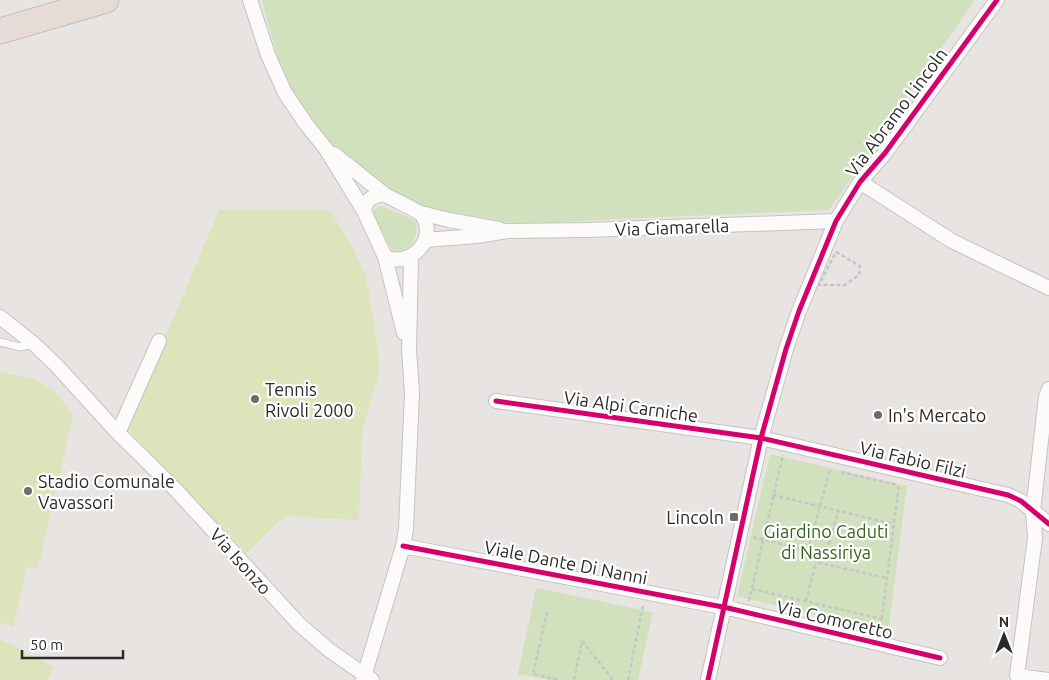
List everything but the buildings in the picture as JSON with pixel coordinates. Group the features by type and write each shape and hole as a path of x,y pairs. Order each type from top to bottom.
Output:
{"highway":[{"path":"0,31 106,0"}],"street":[{"name":"Via Abramo Lincoln","path":"708,680 761,438 790,336 836,222 860,182 885,153 997,0"},
{"path":"252,6 268,54 285,93 306,124 326,148 364,211 385,257 409,350"},
{"path":"326,148 384,194 421,213 425,223 425,240 419,250 411,257 402,260 393,260 385,257"},
{"path":"860,182 952,240 1049,288"},
{"path":"364,211 369,199 376,195 384,194"},
{"name":"Via Ciamarella","path":"421,213 507,231"},
{"name":"Via Ciamarella","path":"425,240 477,236 507,231 836,222"},
{"path":"367,679 406,529 412,393 409,350 411,257"},
{"name":"Via Isonzo","path":"0,317 34,344 56,365 118,433 175,489 300,624 329,650 367,679"},
{"path":"118,433 159,341"},
{"path":"1049,389 1046,397 1033,511 1035,538 1018,676 1049,680"},
{"name":"Via Alpi Carniche","path":"496,402 761,438"},
{"name":"Via Fabio Filzi","path":"761,438 1008,495 1021,501 1049,524"},
{"name":"Viale Dante Di Nanni","path":"403,546 723,607"},
{"name":"Via Comoretto","path":"723,607 940,658"}],"lane":[{"path":"0,342 20,347 34,344"}],"path":[{"path":"836,252 860,266 859,275 845,285 819,285 836,252"},
{"path":"747,612 786,444"},
{"path":"808,550 830,469"},
{"path":"879,643 900,470"},
{"path":"773,495 894,524"},
{"path":"740,534 826,554 838,511"},
{"path":"806,601 818,553"},
{"path":"816,562 887,578"},
{"path":"752,589 882,619"},
{"path":"628,680 642,610"},
{"path":"547,612 533,674 559,680"},
{"path":"574,680 582,641 613,680"}],"green space":[{"path":"262,0 975,0 829,210 536,223 479,220 435,211 399,196 360,170 324,136 308,118 296,99 286,80 279,60"},
{"path":"381,206 414,220 416,226 415,238 403,250 391,249 373,214 374,210"},
{"name":"Tennis Rivoli 2000","path":"219,210 330,210 356,254 366,276 380,370 362,431 359,520 285,516 246,553 127,429"},
{"name":"Stadio Comunale Vavassori","path":"0,372 34,379 54,390 73,415 38,568 27,567 13,627 0,622"},
{"name":"Giardino Caduti di Nassiriya","path":"770,454 907,486 888,633 737,596"},
{"path":"536,588 653,612 638,680 548,680 518,674"},
{"path":"0,639 54,667 47,680 0,680"}],"cycle path":[{"path":"708,680 761,438 786,349 799,311 836,221 860,182 885,153 997,0"},
{"path":"496,401 761,438 1008,495 1021,501 1049,524"},
{"path":"403,546 728,608 940,658"}],"place":[{"name":"Tennis Rivoli 2000","path":"255,399"},
{"name":"In's Mercato","path":"878,415"},
{"name":"Stadio Comunale Vavassori","path":"28,491"},
{"name":"Lincoln","path":"734,517"}]}
